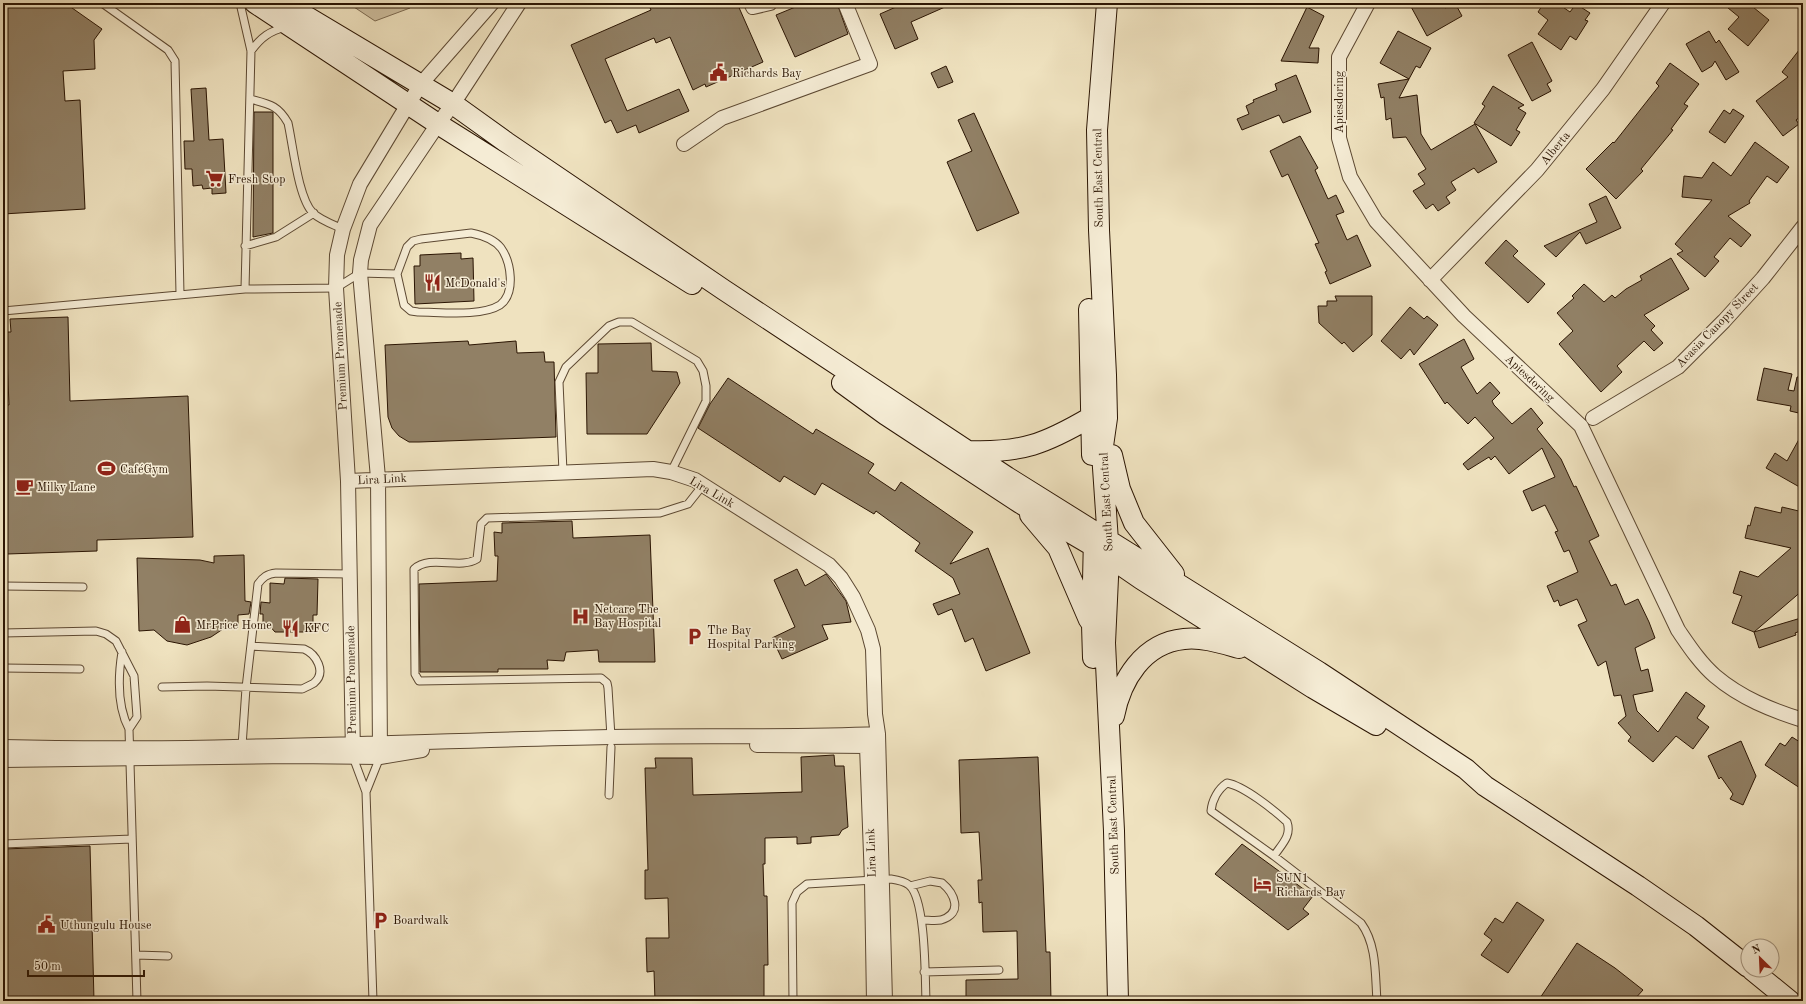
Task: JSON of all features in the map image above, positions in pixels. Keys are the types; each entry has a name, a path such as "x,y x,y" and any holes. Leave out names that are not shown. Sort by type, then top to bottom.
{"street":[{"path":"255,3 438,124 647,255 1020,503 1183,586 1466,769 1485,786 1658,899 1696,926 1740,961"},
{"path":"284,3 453,104 724,290 968,451 1101,543 1141,579 1258,653 1461,776 1485,786"},
{"name":"Premium Promenade","path":"352,750 348,481 336,288 337,256 343,229 360,184 408,104 421,84 492,3"},
{"path":"380,757 378,478 360,273 361,260 370,225 453,104 519,3"},
{"path":"751,3 753,7 770,3"},
{"path":"684,144 722,118 870,64 845,3"},
{"name":"South East Central","path":"1095,3 1090,41 1087,130 1099,417 1102,453 1101,543 1110,744 1118,1001"},
{"name":"South East Central","path":"1099,417 1099,230 1097,130 1107,3"},
{"name":"Apiesdoring","path":"1368,3 1339,57 1339,138 1350,177 1376,221 1464,316 1581,426 1678,630 1699,659 1715,675 1741,694 1772,710 1803,720"},
{"name":"Alberta","path":"1430,280 1537,170 1603,89 1663,3"},
{"name":"Acasia Canopy Street","path":"1594,418 1678,367 1744,300 1803,227"},
{"path":"968,451 1003,451 1034,446 1099,417 1109,441 1118,483 1134,523 1183,586"},
{"name":"Lira Link","path":"348,481 378,478 653,469 670,472 695,480 829,565 841,578 862,616 873,649 875,714 873,740 877,881 885,1001"},
{"path":"1020,503 1058,548 1092,625"},
{"name":"South East Central","path":"1101,543 1092,625 1101,796 1108,1001"},
{"path":"1110,744 1116,706 1123,685 1134,667 1152,652 1182,639 1193,639 1209,640 1258,653"},
{"path":"3,747 86,749 130,753 352,750 380,743 873,740"},
{"path":"3,760 242,746 352,750 380,757 416,750 611,742 828,745 873,740"},
{"name":"Lira Link","path":"874,1001 877,881"},
{"path":"1762,978 1790,1001"}],"lane":[{"path":"102,3 168,50 175,61 180,294"},
{"path":"240,3 251,51 245,289"},
{"path":"251,51 259,40 269,33 290,26"},
{"path":"250,99 270,104 282,113 288,123 303,195 314,214 343,229"},
{"path":"245,246 276,237 314,214"},
{"path":"471,233 482,235 500,247 508,262 510,289 505,300 499,305 483,312 418,312 411,311 404,305 397,274 407,247 413,242 421,239 471,233"},
{"path":"3,311 245,289 336,288 360,273 397,274"},
{"path":"563,472 559,382 566,367 609,326 619,322 632,322 697,361 703,371 706,386 706,401 670,472"},
{"path":"609,795 611,742 607,683 601,678 420,681 415,674 414,568 422,563 467,563 476,559 482,520 487,518 660,513 688,504 703,485"},
{"path":"242,746 246,688 258,584 265,576 276,573 350,574"},
{"path":"3,586 83,587"},
{"path":"3,633 96,631 106,634 116,641 134,676 137,717 129,729"},
{"path":"162,688 207,686 302,689 314,682 319,674 319,665 310,651 304,649 251,646"},
{"path":"122,652 118,677 123,717 129,729 137,1001"},
{"path":"3,668 80,669"},
{"path":"352,750 366,792 372,1001"},
{"path":"366,792 380,757"},
{"path":"1274,856 1287,838 1289,829 1287,822 1244,790 1233,784 1227,783 1216,795 1211,811 1274,856 1361,922 1368,933 1374,952 1377,1001"},
{"path":"3,844 132,839"},
{"path":"793,1001 792,903 797,892 807,884 877,881"},
{"name":"Lira Link","path":"877,881 901,881 910,886 930,881 942,883 954,897 955,905 951,913 942,920 922,920"},
{"path":"910,886 922,920 926,1001"},
{"path":"136,955 168,956"},
{"path":"924,972 999,970"}],"shaded area":[{"path":"348,3 415,3 410,8 375,21"}],"building":[{"path":"3,3 65,3 102,29 94,40 95,69 63,71 65,101 80,100 85,209 3,214"},
{"name":"Richards Bay","path":"648,3 676,3 678,7 688,3 737,3 763,62 706,87 705,84 693,90 670,37 656,43 654,38 605,59 627,111 679,89 689,111 639,133 636,125 617,133 611,120 605,123 571,45 651,10"},
{"path":"805,3 837,3 848,34 795,57 776,15"},
{"path":"905,3 954,3 911,22 918,39 895,49 880,14"},
{"path":"1409,3 1442,3 1445,8 1455,3 1462,16 1427,36"},
{"path":"1544,3 1557,3 1570,12 1576,4 1590,13 1585,20 1588,21 1576,40 1570,36 1561,50 1538,34 1548,20 1538,12"},
{"path":"1722,3 1748,3 1769,20 1748,46 1728,29 1739,17"},
{"path":"1307,7 1324,16 1309,48 1319,48 1318,63 1281,61"},
{"path":"1398,31 1431,48 1420,68 1416,66 1409,79 1380,63"},
{"path":"1709,31 1716,43 1719,40 1739,72 1726,80 1715,61 1712,66 1702,72 1686,44"},
{"path":"1532,42 1552,81 1547,84 1551,91 1532,101 1508,55"},
{"path":"1803,45 1803,115 1796,120 1799,124 1783,136 1756,101 1788,77 1782,72"},
{"path":"1670,63 1699,84 1684,104 1688,106 1671,129 1673,130 1641,169 1643,171 1616,199 1586,169 1613,142 1614,143 1659,86 1656,83"},
{"path":"946,66 953,82 938,88 931,73"},
{"path":"1296,75 1311,112 1283,123 1279,115 1242,130 1237,119 1249,114 1246,106 1254,102 1253,100 1277,90 1275,84"},
{"path":"1409,79 1399,98 1417,95 1421,134 1431,150 1475,124 1497,162 1478,173 1474,168 1451,182 1456,190 1446,197 1450,203 1438,211 1433,204 1426,209 1413,191 1425,184 1418,174 1426,169 1406,137 1393,138 1391,118 1386,120 1384,97 1381,98 1378,84"},
{"path":"1493,86 1524,105 1518,108 1526,113 1516,130 1520,132 1511,146 1474,123 1485,106 1482,104"},
{"path":"206,88 209,140 223,139 226,193 212,194 212,188 203,189 202,185 193,186 192,169 185,169 184,141 194,141 191,89"},
{"path":"1733,109 1744,116 1725,143 1709,132 1724,110 1730,114"},
{"path":"254,112 273,112 273,233 253,237"},
{"path":"974,113 1019,213 977,231 947,162 972,151 958,120"},
{"path":"1300,136 1318,168 1315,170 1328,199 1336,195 1344,212 1336,215 1347,240 1357,235 1371,266 1330,284 1325,272 1327,271 1315,244 1319,243 1288,174 1282,177 1270,151"},
{"path":"1755,142 1789,167 1777,183 1767,176 1749,201 1750,203 1728,216 1751,235 1741,247 1730,238 1714,257 1719,261 1705,277 1677,254 1683,251 1675,244 1712,200 1682,197 1684,176 1702,178 1713,162 1731,176"},
{"path":"1606,196 1621,228 1586,244 1580,232 1556,257 1544,246 1597,222 1589,204"},
{"path":"1506,240 1518,251 1513,256 1545,284 1528,303 1485,263"},
{"path":"461,253 461,259 473,258 474,301 415,304 414,266 420,266 420,255"},
{"path":"1671,258 1689,289 1644,315 1655,326 1651,330 1663,343 1654,351 1644,341 1617,366 1622,372 1601,392 1559,344 1573,331 1557,313 1574,298 1572,296 1584,284 1604,302 1612,295 1615,298 1626,289 1642,280 1640,276"},
{"path":"1335,296 1372,296 1372,335 1353,352 1344,342 1342,344 1319,323 1318,306 1327,306 1327,301 1337,301"},
{"path":"1410,307 1424,319 1427,316 1438,325 1414,355 1410,349 1401,359 1381,341"},
{"path":"68,317 70,401 188,396 193,537 97,540 97,551 7,554 5,480 3,480 3,405 9,405 6,332 11,332 10,319"},
{"path":"1464,339 1474,359 1461,367 1477,394 1490,382 1500,393 1492,401 1494,405 1512,424 1531,408 1543,423 1537,429 1561,459 1574,487 1576,486 1599,536 1589,541 1611,586 1616,584 1625,605 1638,599 1649,622 1655,638 1635,648 1641,671 1648,669 1653,691 1633,695 1637,711 1658,732 1686,692 1705,706 1697,718 1709,727 1693,749 1676,736 1653,762 1628,741 1631,737 1618,723 1626,716 1621,695 1614,696 1606,661 1598,666 1578,625 1587,621 1577,599 1560,606 1558,600 1554,602 1547,586 1578,572 1569,550 1564,552 1555,532 1558,531 1545,505 1532,511 1523,491 1555,477 1542,448 1509,474 1495,456 1491,460 1489,457 1468,470 1463,464 1494,438 1475,417 1468,424 1447,402 1445,404 1419,364"},
{"path":"468,341 469,345 516,341 517,353 544,352 545,362 554,362 556,437 409,442 399,436 392,428 388,417 385,345"},
{"path":"651,343 652,371 677,372 680,383 647,434 587,434 586,373 598,373 598,344"},
{"path":"1764,368 1792,374 1788,390 1794,391 1797,377 1803,377 1803,414 1790,411 1791,406 1757,400"},
{"path":"728,378 813,434 816,429 874,464 868,473 895,491 901,482 973,532 950,564 988,548 1030,653 986,671 973,638 965,642 952,609 938,615 933,604 960,594 953,578 915,551 920,543 876,511 874,514 822,483 815,495 784,476 780,482 698,428 710,404"},
{"path":"1803,432 1803,489 1766,468 1775,453 1787,461"},
{"path":"1755,507 1781,513 1782,507 1803,512 1803,590 1754,632 1732,623 1742,596 1733,593 1740,571 1758,577 1791,548 1745,538"},
{"path":"572,521 573,538 650,535 655,662 599,662 598,650 566,652 564,661 547,660 548,669 498,669 498,672 420,672 419,584 497,581 498,556 495,556 494,532 502,533 502,523"},
{"path":"244,555 245,601 251,602 249,614 238,615 238,628 223,629 211,637 187,645 167,641 154,630 139,631 137,558 200,560 214,563 214,556"},
{"path":"797,569 805,586 826,574 846,601 851,622 822,625 828,639 782,659 772,638 795,627 774,580"},
{"path":"285,578 318,579 317,615 313,615 313,632 275,632 267,623 263,623 263,614 260,614 261,602 270,603 270,583 284,584"},
{"path":"1801,618 1803,630 1795,633 1796,635 1759,648 1754,632"},
{"path":"1792,737 1803,744 1803,790 1765,765 1780,743 1785,746"},
{"path":"1741,741 1756,776 1743,805 1730,799 1733,794 1721,777 1719,779 1708,756"},
{"path":"834,755 835,766 844,766 848,827 842,830 839,835 811,837 811,843 797,844 797,837 765,838 765,864 763,864 764,896 767,896 768,965 764,965 764,1001 655,1001 654,971 647,972 646,938 669,938 668,898 645,899 645,870 648,870 645,768 656,768 655,758 692,758 693,795 802,792 801,757"},
{"path":"1038,757 1046,952 1050,952 1051,1001 966,1001 966,980 1018,979 1017,931 983,932 982,902 979,903 978,880 982,880 979,832 961,833 959,760"},
{"name":"SUN1 Richards Bay","path":"1242,844 1313,896 1303,909 1309,914 1288,930 1215,874"},
{"name":"Uthungulu House","path":"90,846 94,1001 3,1001 3,849"},
{"path":"1517,902 1544,920 1508,973 1481,955 1492,940 1484,934 1495,918 1503,923"},
{"path":"1577,943 1615,968 1643,990 1633,1001 1538,1001"}],"place":[{"name":"Richards Bay","path":"719,73"},
{"name":"Fresh Stop","path":"215,179"},
{"name":"McDonald's","path":"432,283"},
{"name":"CaféGym","path":"107,469"},
{"name":"Milky Lane","path":"24,487"},
{"name":"Netcare The Bay Hospital","path":"581,616"},
{"name":"MrPrice Home","path":"183,625"},
{"name":"KFC","path":"291,628"},
{"name":"The Bay Hospital Parking","path":"694,637"},
{"name":"SUN1 Richards Bay","path":"1263,885"},
{"name":"Boardwalk","path":"380,920"},
{"name":"Uthungulu House","path":"47,925"}]}
